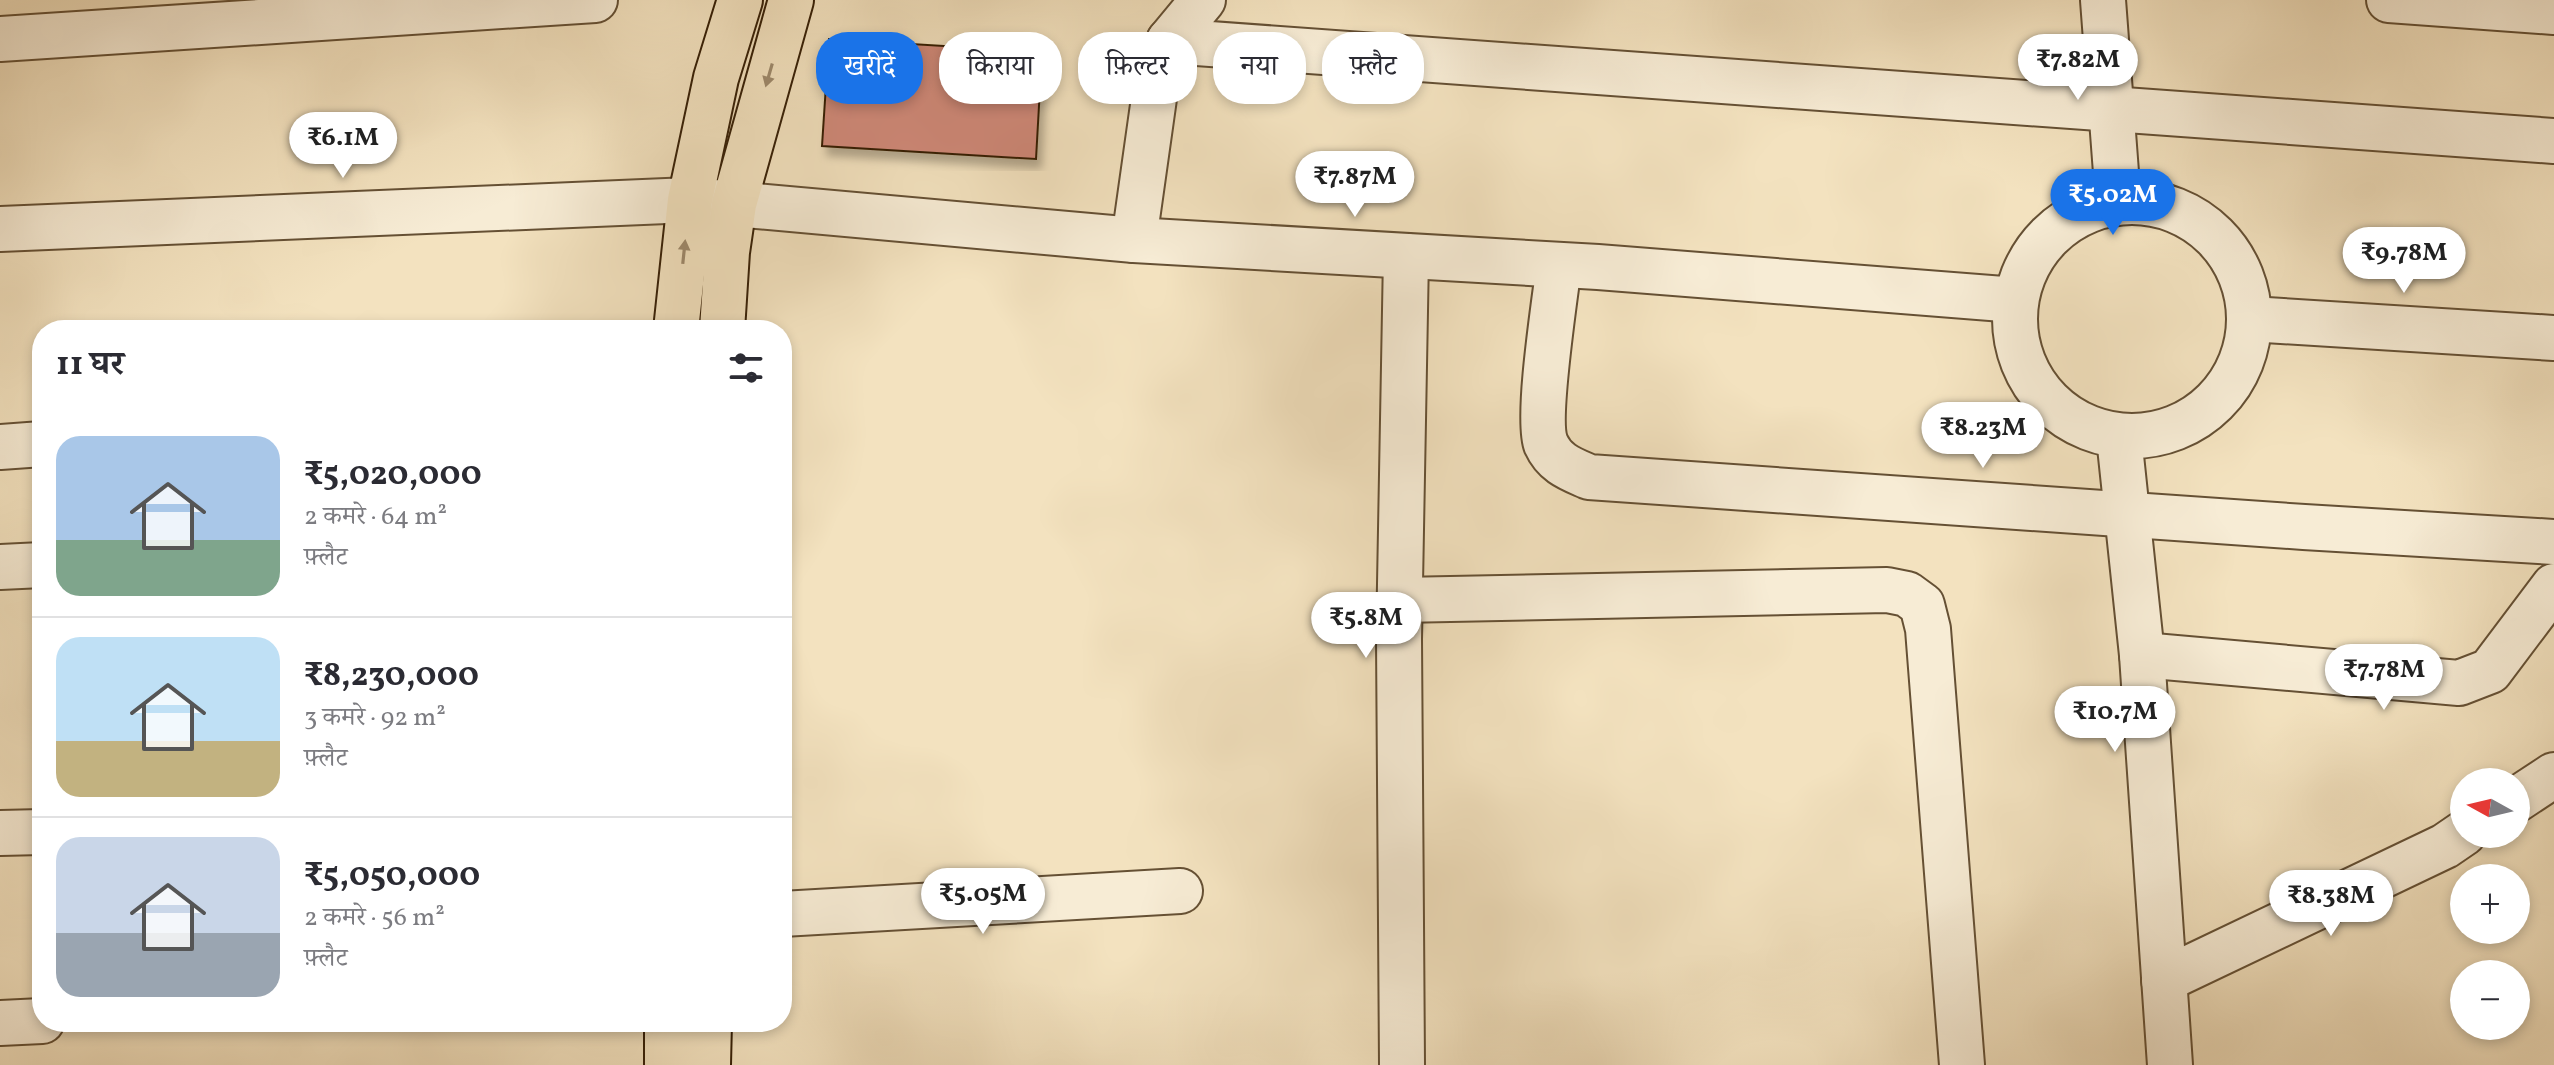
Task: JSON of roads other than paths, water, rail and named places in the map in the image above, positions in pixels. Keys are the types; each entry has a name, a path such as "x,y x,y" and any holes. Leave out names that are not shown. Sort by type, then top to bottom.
{"main road":[{"path":"677,320 690,200 716,78 740,0"},
{"path":"723,320 734,204 791,0"},
{"path":"683,1056 701,1032"}],"street":[{"path":"0,39 595,0"},
{"path":"1176,32 1203,0"},
{"path":"2103,0 2118,199"},
{"path":"2389,0 2554,12"},
{"path":"1197,43 2554,141"},
{"path":"1134,240 1153,104"},
{"path":"2118,199 2158,204 2194,219 2224,245 2243,280 2250,319 2243,358 2224,393 2195,420 2158,435 2119,437 2082,427 2051,405 2027,374 2016,338 2016,300 2028,263 2051,233 2083,211 2118,199"},
{"path":"0,229 690,200 1134,240 1559,265 2016,300"},
{"path":"1402,1065 1400,600 1406,256"},
{"path":"1559,265 1544,405 1545,443 1560,464 1589,477 2554,542"},
{"path":"2250,319 2554,338"},
{"path":"2119,437 2142,655 2170,1065"},
{"path":"0,447 32,445"},
{"path":"0,567 32,565"},
{"path":"2142,655 2459,683 2490,671 2554,586"},
{"path":"1400,600 1887,590 1907,594 1922,605 1929,645 1962,1065"},
{"path":"2530,791 2554,775"},
{"path":"0,833 32,832"},
{"path":"2164,980 2450,843"},
{"path":"792,913 1180,891"},
{"path":"0,1023 32,1021"}]}
